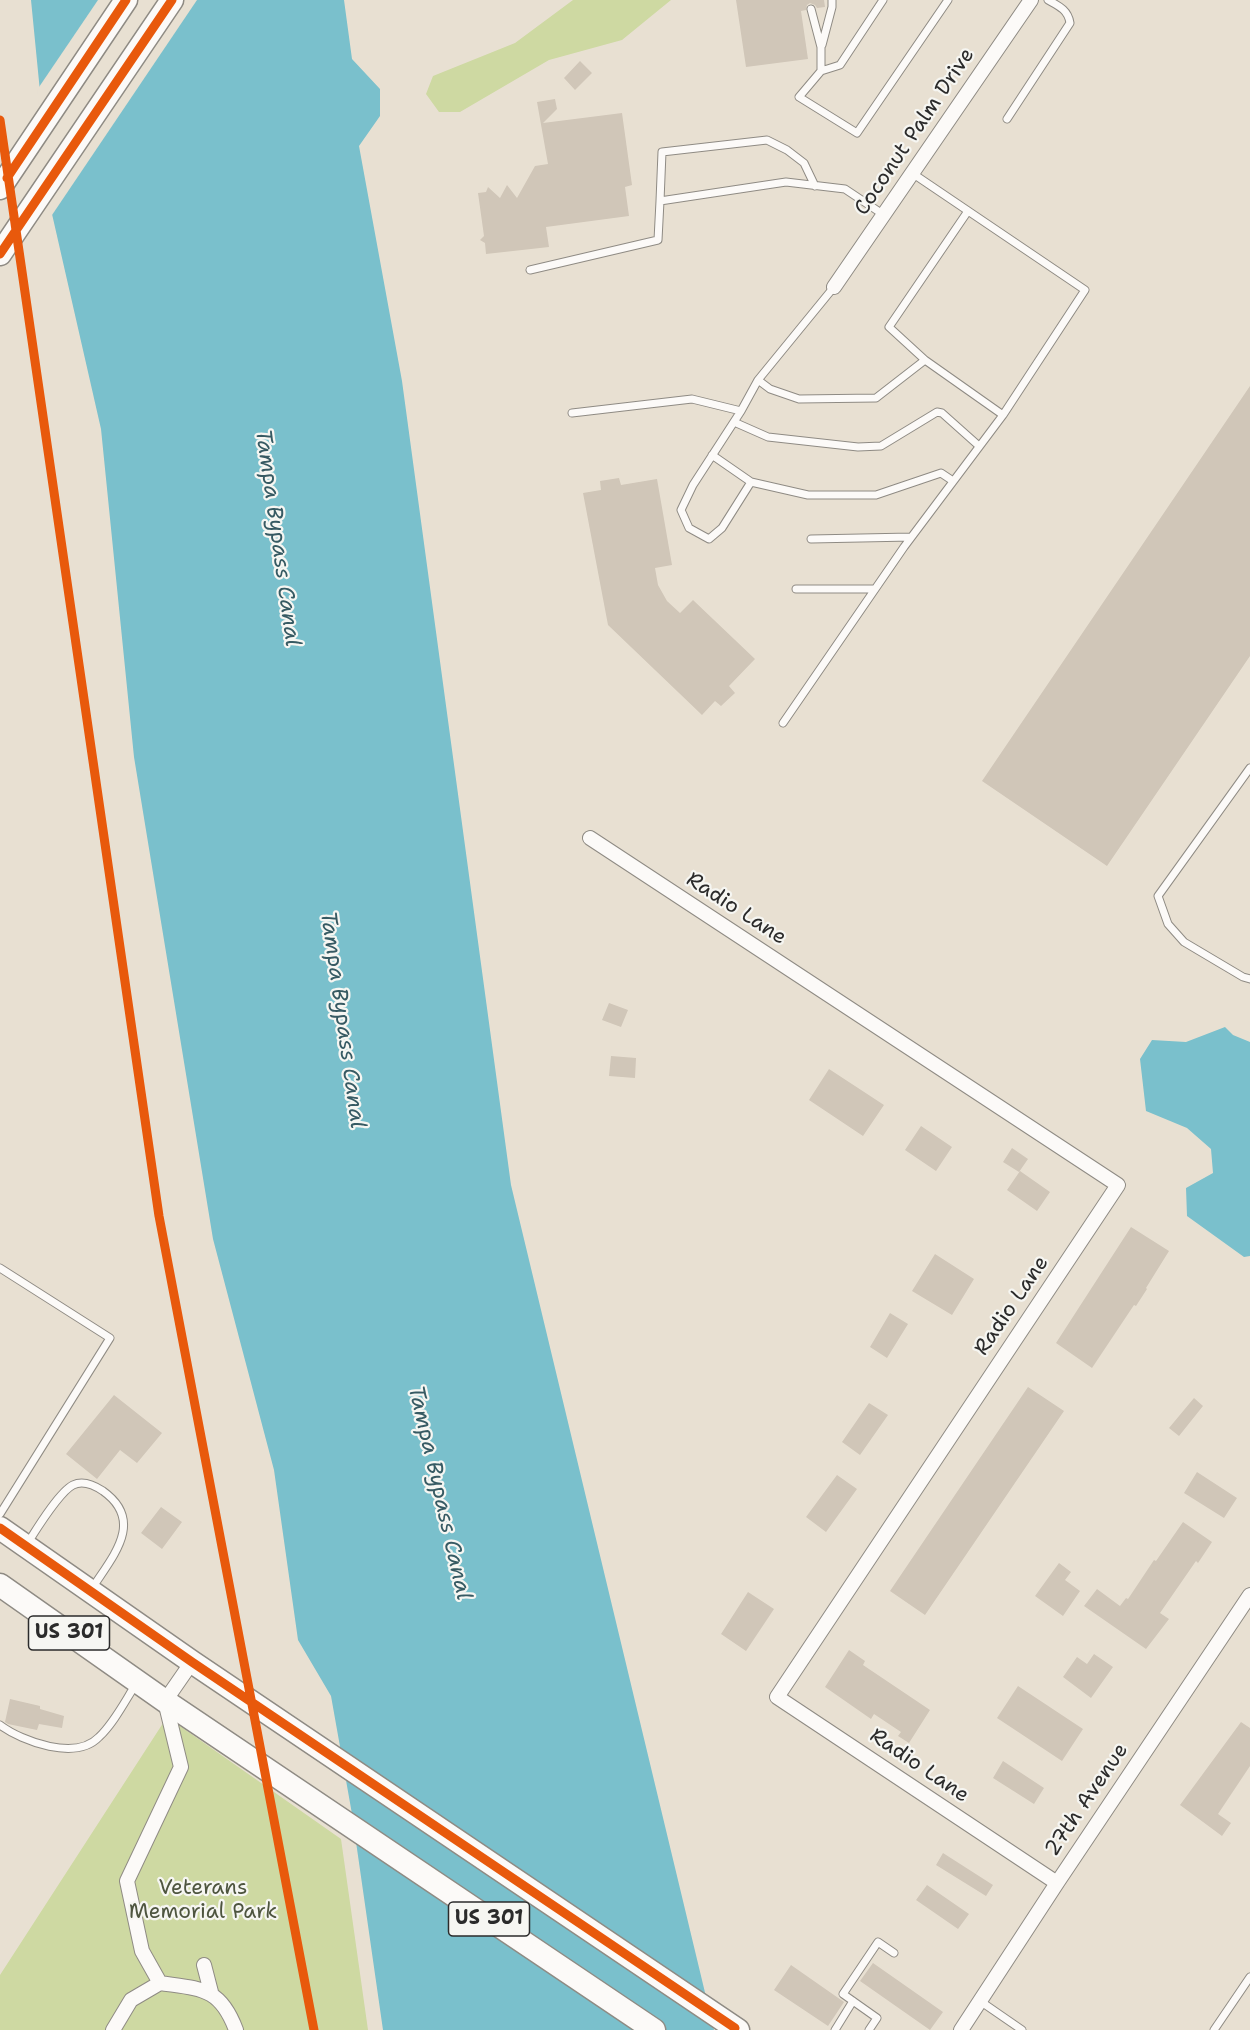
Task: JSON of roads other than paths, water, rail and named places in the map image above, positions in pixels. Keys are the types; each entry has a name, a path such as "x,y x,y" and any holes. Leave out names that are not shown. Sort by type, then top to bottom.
{"main road":[{"path":"0,188 126,0"},
{"path":"0,254 172,0"},
{"name":"US 301","path":"0,1528 192,1662 736,2029"},
{"name":"US 301","path":"0,1585 137,1682 654,2030"}],"street":[{"name":"Coconut Palm Drive","path":"834,287 1031,0"},
{"name":"Radio Lane","path":"590,838 1118,1185 777,1697 1057,1883"},
{"name":"27th Avenue","path":"961,2030 1250,1595"},
{"path":"160,1983 142,1951 127,1881 181,1767 165,1701 192,1662"},
{"path":"204,1965 211,1992 230,2015 236,2030"},
{"path":"113,2030 131,2000 160,1983 211,1992"}],"lane":[{"path":"821,47 832,0"},
{"path":"884,0 840,65 821,71 799,97 857,133 948,0"},
{"path":"1007,119 1070,23 1069,15 1064,9 1048,0"},
{"path":"811,9 821,47 821,71"},
{"path":"530,270 658,240 662,152 767,140 788,150 804,163 814,186"},
{"path":"783,723 911,537 1003,415 1085,290 912,173"},
{"path":"660,201 786,182 845,189 884,215"},
{"path":"968,211 889,327 925,360 1003,415"},
{"path":"751,482 722,528 709,539 689,528 681,510 693,485 741,411 758,380 834,287"},
{"path":"758,380 770,389 799,399 876,398 925,360"},
{"path":"572,413 692,399 741,411"},
{"path":"734,422 768,437 858,447 881,446 937,412 942,413 979,446"},
{"path":"712,455 751,482 808,495 876,495 941,473 953,481"},
{"path":"811,539 911,537"},
{"path":"796,589 875,589"},
{"path":"1250,768 1158,896 1168,924 1184,942 1250,979"},
{"path":"0,1268 110,1338 0,1514"},
{"path":"26,1546 60,1496 72,1485 86,1482 102,1490 117,1504 124,1528 118,1552 90,1592"},
{"path":"0,1725 29,1740 55,1748 78,1748 98,1739 137,1682"},
{"path":"869,2030 877,2018 843,1994 878,1942 894,1953"},
{"path":"1214,2030 1250,1977"},
{"path":"835,2030 853,2001"},
{"path":"980,2001 1019,2029"}],"water":[{"name":"Tampa Bypass Canal","path":"31,0 344,0 352,59 380,89 380,116 359,146 402,381 511,1185 714,2030 383,2030 352,1814 331,1696 298,1640 274,1470 213,1239 134,757 101,429 52,214"},
{"path":"1225,1027 1233,1035 1250,1042 1250,1256 1244,1257 1187,1216 1186,1188 1213,1173 1211,1149 1187,1128 1146,1111 1140,1059 1152,1040 1186,1042"}],"park label":[{"name":"Veterans Memorial Park","path":"203,1901"}]}
